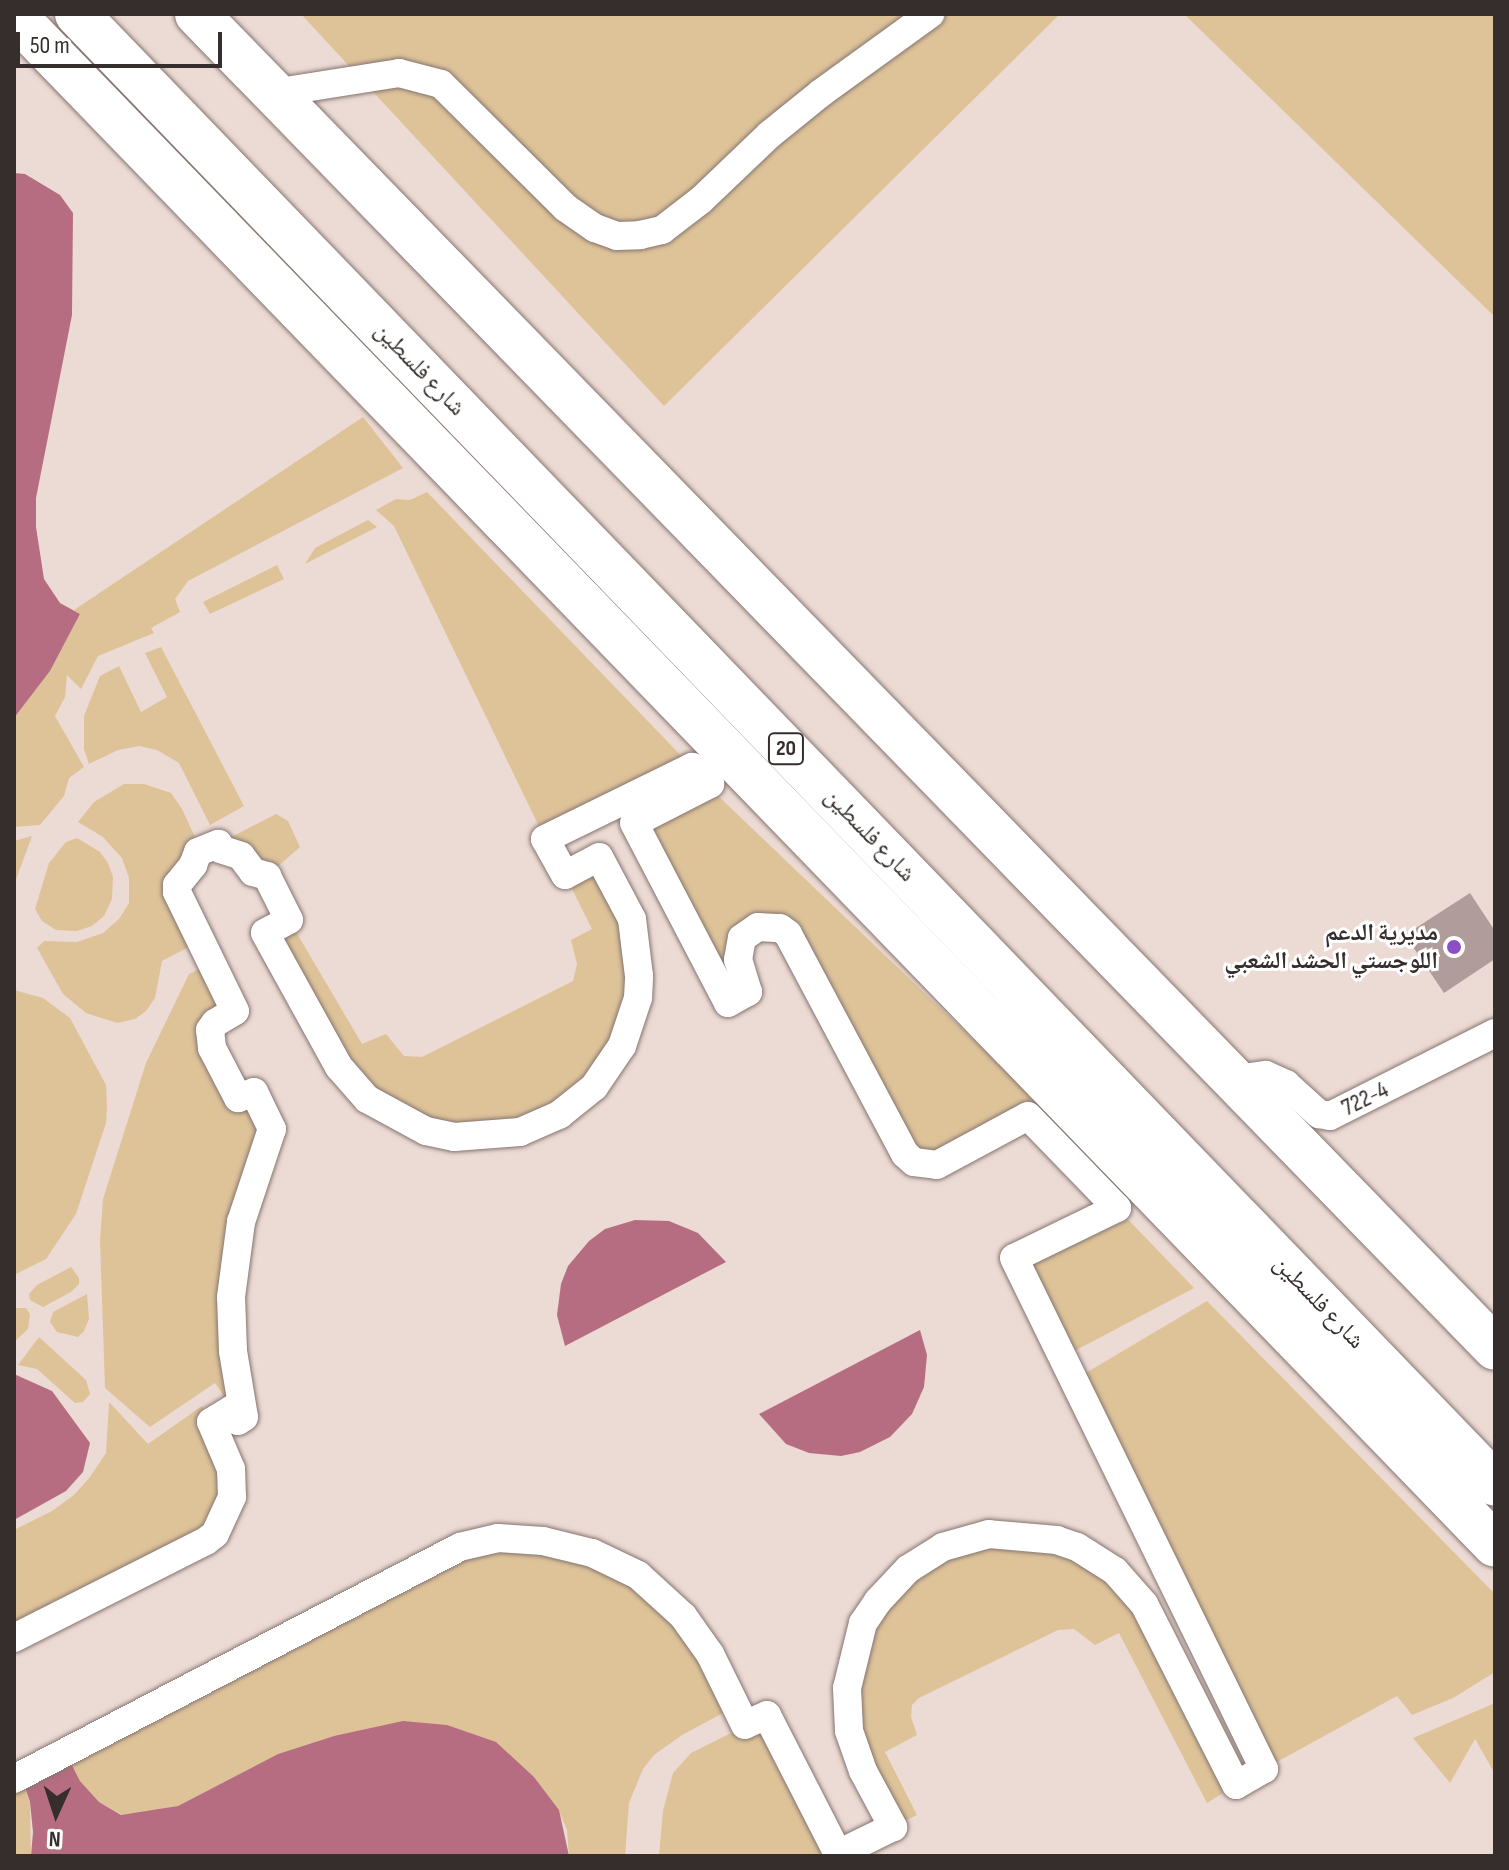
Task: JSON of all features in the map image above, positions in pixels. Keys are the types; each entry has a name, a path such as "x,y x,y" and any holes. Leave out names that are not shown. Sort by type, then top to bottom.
{"main road":[{"name":"شارع فلسطين","path":"77,14 1495,1484"},
{"path":"197,14 1495,1348"},
{"path":"14,15 1495,1545"},
{"path":"1064,1036 1068,1079 1081,1118"},
{"path":"1129,1167 1213,1191"}],"street":[{"path":"273,93 399,73 441,84 566,208 595,228 617,236 640,235 662,230 701,200 810,101 930,14"},
{"path":"14,1638 206,1541 215,1534 232,1497 231,1469 211,1422 233,1409 238,1421 244,1417 233,1351 231,1297 241,1222 272,1129 254,1092 238,1098 212,1048 210,1030 235,1011 177,892 177,885 198,852 218,844 220,849 241,856 253,872 267,876 289,920 265,933 339,1067 367,1099 426,1131 477,1137 520,1132 559,1115 594,1087 622,1046 638,998 639,976 632,919 599,857 565,875 545,839 692,767 710,784 634,823 728,1003 748,992 738,960 742,938 758,927 780,928 788,934 905,1154 914,1162 937,1165 1028,1116 1117,1208 1014,1258 1264,1769 1236,1785 1144,1604 1115,1571 1077,1547 1013,1534 967,1538 943,1547 893,1583 863,1623 847,1688 849,1731 863,1771 893,1827 838,1854 767,1715 745,1725 710,1654 683,1616 638,1575 592,1553 543,1541 498,1538 460,1547 14,1779"},
{"name":"722-4","path":"1236,1079 1266,1075 1286,1084 1319,1114 1330,1116 1495,1033"}],"shaded area":[{"path":"301,14 1060,14 664,406"},
{"path":"1184,14 1495,14 1495,317"},
{"path":"14,173 25,174 60,195 73,213 72,315 36,498 36,527 44,579 60,603 80,614 50,671 14,718"},
{"path":"363,417 403,468 188,581 175,599 180,612 151,628 154,633 98,656 81,689 67,675 65,697 55,716 84,767 69,778 64,796 40,825 14,827 14,718 50,671 80,614 74,610"},
{"path":"427,492 692,767 545,839 394,526 376,510 396,499 410,500"},
{"path":"368,520 377,527 305,564 315,548"},
{"path":"277,565 284,579 210,614 203,602"},
{"path":"161,647 244,806 210,825 179,763 157,750 139,746 118,750 89,764 84,749 84,716 100,676 119,666 141,712 167,697 145,653"},
{"path":"124,784 144,784 171,793 182,809 198,852 182,877 200,941 162,961 155,998 146,1011 135,1019 117,1023 86,1013 63,994 37,948 44,941 77,942 103,933 119,919 129,903 129,878 122,858 103,837 78,822 94,802"},
{"path":"714,792 1027,1091 1034,1108 925,1165 788,934 758,927 728,1003 634,823"},
{"path":"276,814 288,821 300,847 267,876 218,844"},
{"path":"32,836 14,885 14,841"},
{"path":"77,838 100,852 108,863 113,877 112,899 104,916 92,926 77,931 56,930 42,921 35,909 49,863 66,842"},
{"path":"599,857 639,976 611,1067 498,1136 386,1111 265,933 289,920 362,1044 386,1034 404,1056 422,1057 573,981 577,964 571,940 592,929 565,875"},
{"path":"211,963 235,1011 210,1030 272,1129 250,1188 233,1409 215,1383 150,1427 105,1388 100,1240 103,1199 146,1063 189,974"},
{"path":"14,990 43,998 70,1018 106,1085 107,1106 106,1123 76,1214 46,1259 14,1275"},
{"path":"1117,1208 1194,1288 1063,1357 1014,1258"},
{"path":"635,1220 669,1221 698,1233 726,1262 565,1346 557,1315 561,1284 568,1266 589,1241 605,1229"},
{"path":"71,1267 79,1278 79,1284 71,1292 43,1307 30,1300 29,1294 37,1285"},
{"path":"87,1294 89,1319 84,1331 78,1337 57,1332 50,1322 53,1312"},
{"path":"1207,1301 1495,1594 1495,1672 1453,1698 1412,1715 1397,1696 1264,1769 1074,1380"},
{"path":"14,1308 26,1308 30,1314 28,1329 14,1342"},
{"path":"920,1330 927,1355 924,1387 912,1414 890,1437 860,1452 841,1456 809,1453 786,1444 759,1414"},
{"path":"39,1337 86,1380 90,1394 83,1402 75,1403 37,1369 18,1365"},
{"path":"14,1374 52,1391 90,1443 83,1472 66,1491 14,1520"},
{"path":"109,1402 148,1444 202,1406 211,1422 227,1512 14,1638 14,1530 52,1511 74,1495 90,1477 106,1453"},
{"path":"989,1534 1115,1571 1236,1785 1207,1803 1119,1633 1095,1645 1074,1629 1058,1630 919,1698 912,1705 911,1717 917,1735 885,1752 917,1815 893,1827 849,1731 878,1601"},
{"path":"498,1538 638,1575 736,1706 682,1735 654,1755 643,1769 629,1803 625,1856 569,1856 567,1830 559,1811 534,1777 334,1736 278,1754 178,1806 144,1813 122,1815 99,1802 80,1781 65,1753"},
{"path":"14,1652 80,1781 99,1802 121,1815 178,1806 278,1754 334,1736 403,1721 447,1725 496,1742 534,1777 559,1810 569,1856 31,1856 33,1832 30,1802 22,1778"},
{"path":"1495,1703 1495,1774 1475,1739 1450,1783 1413,1738"},
{"path":"767,1715 835,1856 659,1856 663,1811 673,1773 691,1753"},
{"path":"22,1778 30,1803 31,1856 14,1856 14,1782"}],"pier":[{"path":"14,1648 69,1750 14,1771"}],"building":[{"name":"مديرية الدعم اللوجستي الحشد الشعبي","path":"1470,893 1495,931 1495,959 1444,993 1405,935"}],"place":[{"name":"مديرية الدعم اللوجستي الحشد الشعبي","path":"1454,947"}]}
